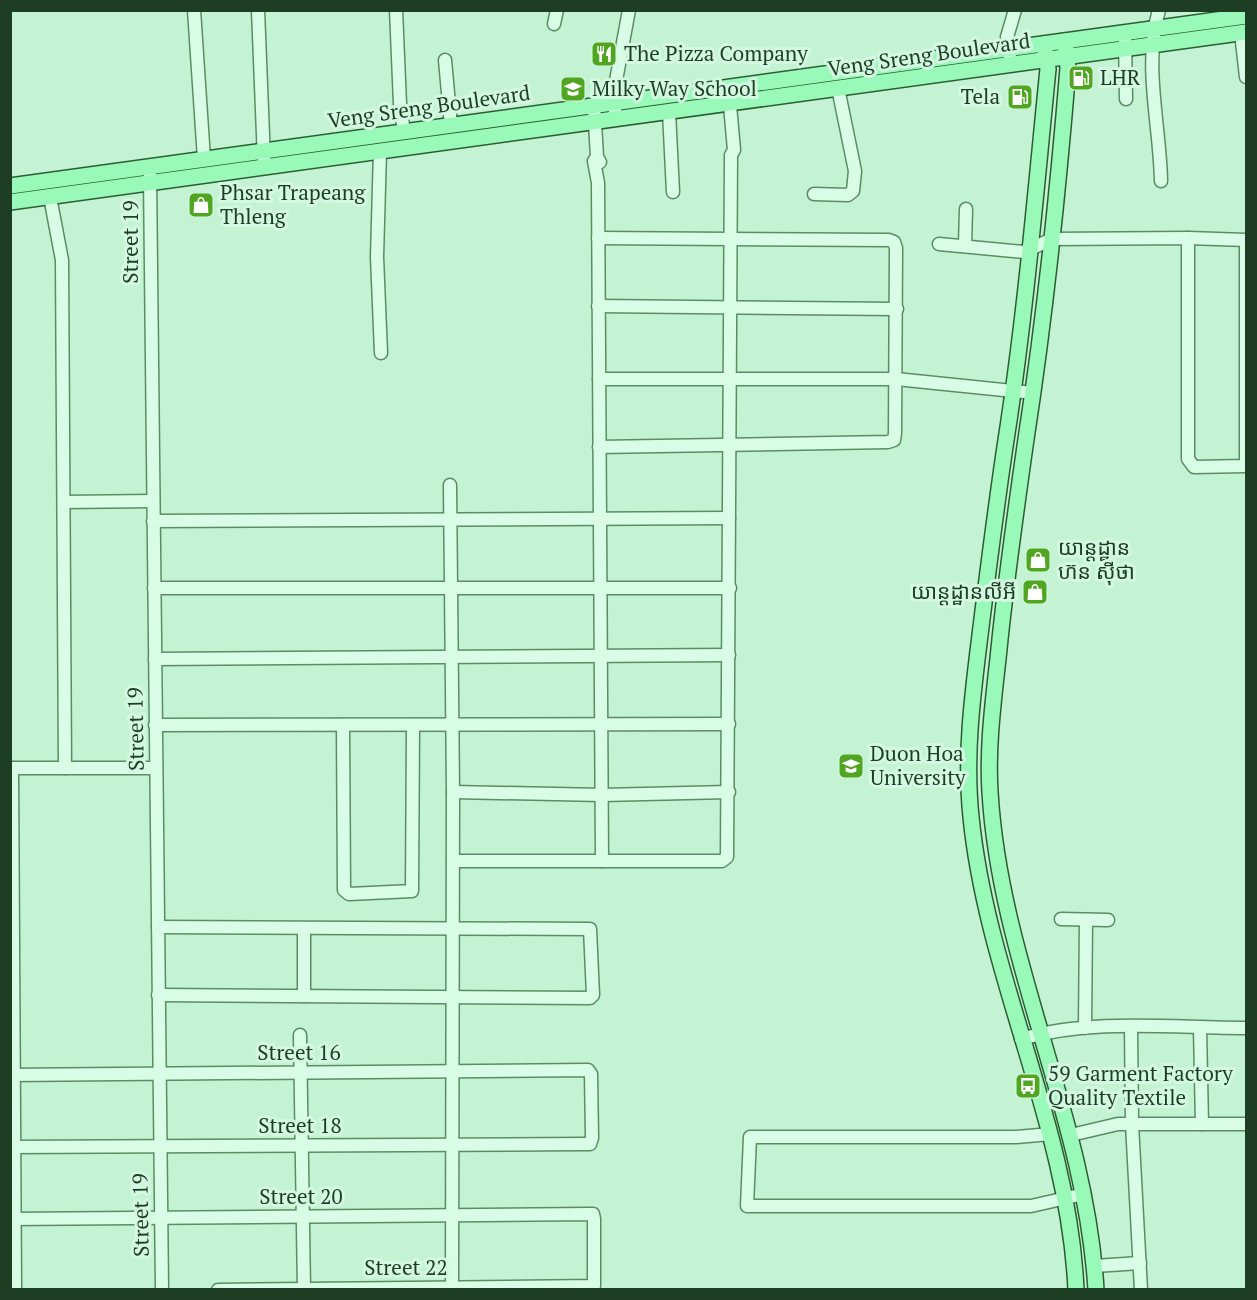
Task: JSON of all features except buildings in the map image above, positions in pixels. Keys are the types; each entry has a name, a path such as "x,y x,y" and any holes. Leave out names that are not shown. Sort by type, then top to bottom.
{"main road":[{"name":"Veng Sreng Boulevard","path":"10,202 50,197 150,175 204,159 1246,16"},
{"name":"Veng Sreng Boulevard","path":"10,186 265,167 1244,33"},
{"path":"1065,41 1066,102 1052,239 1002,617 991,722 989,770 999,867 1041,1034 1071,1135 1084,1194 1095,1266 1096,1290"},
{"path":"1044,44 1047,60 1031,250 970,720 968,770 978,870 1021,1039 1051,1134 1071,1237 1076,1290"},
{"path":"970,720 991,722"},
{"path":"971,816 992,816"}],"street":[{"path":"195,10 204,159"},
{"path":"258,10 265,167"},
{"path":"396,10 400,104 404,132"},
{"path":"554,24 557,10"},
{"path":"615,119 613,103 629,10"},
{"path":"1011,65 1007,37 1015,10"},
{"path":"1159,10 1153,29 1153,45 1161,181"},
{"path":"1124,33 1126,99"},
{"path":"1244,33 1246,77"},
{"path":"445,60 451,126"},
{"path":"453,861 726,859 729,792 731,155 728,150 728,104 725,88"},
{"path":"814,194 848,195 853,191 855,171 838,88"},
{"path":"594,106 598,238 602,861"},
{"path":"669,112 673,192"},
{"path":"380,151 377,258 381,353"},
{"name":"Street 19","path":"150,175 162,1290"},
{"path":"50,197 62,260 65,768"},
{"path":"965,245 966,208"},
{"path":"598,238 894,242 897,309 894,440 888,442 599,447"},
{"path":"939,244 1024,252 1052,239 1188,238 1246,241 1245,466 1236,468 1194,467 1188,459 1188,238"},
{"path":"598,306 897,309"},
{"path":"599,379 896,379 1033,393"},
{"path":"450,485 453,792 452,1288"},
{"path":"64,502 153,501"},
{"path":"153,521 729,518"},
{"path":"154,588 450,586 600,589 730,588"},
{"path":"154,659 729,655"},
{"path":"155,725 452,727 729,724"},
{"path":"343,725 344,890 349,894 412,891 413,726"},
{"path":"15,1290 12,1147 11,768 156,768"},
{"path":"453,792 602,795 729,792"},
{"path":"1061,919 1108,920"},
{"path":"1085,1028 1086,920"},
{"path":"158,927 592,930 593,995 590,998 158,995"},
{"path":"304,929 304,996"},
{"path":"1131,1027 1132,1124 1141,1290"},
{"path":"1021,1039 1085,1028 1246,1028"},
{"path":"1200,1028 1202,1124"},
{"path":"300,1035 304,1289"},
{"name":"Street 16","path":"12,1075 588,1070 591,1074 590,1144"},
{"path":"1071,1135 1118,1124 1246,1124"},
{"path":"1051,1134 1016,1137 750,1137 747,1206 1030,1206 1084,1194"},
{"name":"Street 18","path":"12,1147 590,1144"},
{"name":"Street 20","path":"13,1219 593,1214 594,1286"},
{"path":"1095,1266 1140,1263"},
{"name":"Street 22","path":"218,1290 594,1286"}],"place":[{"name":"The Pizza Company","path":"604,54"},
{"name":"LHR","path":"1081,78"},
{"name":"Milky Way School","path":"573,89"},
{"name":"Tela","path":"1020,97"},
{"name":"Phsar Trapeang Thleng","path":"201,205"},
{"name":"យាន្ដដ្ឋាន ហ៊ន ស៊ីថា","path":"1038,560"},
{"name":"យាន្ដដ្ឋានលីអី","path":"1035,592"},
{"name":"Duon Hoa University","path":"851,766"},
{"name":"59 Garment Factory Quality Textile","path":"1028,1086"}]}
